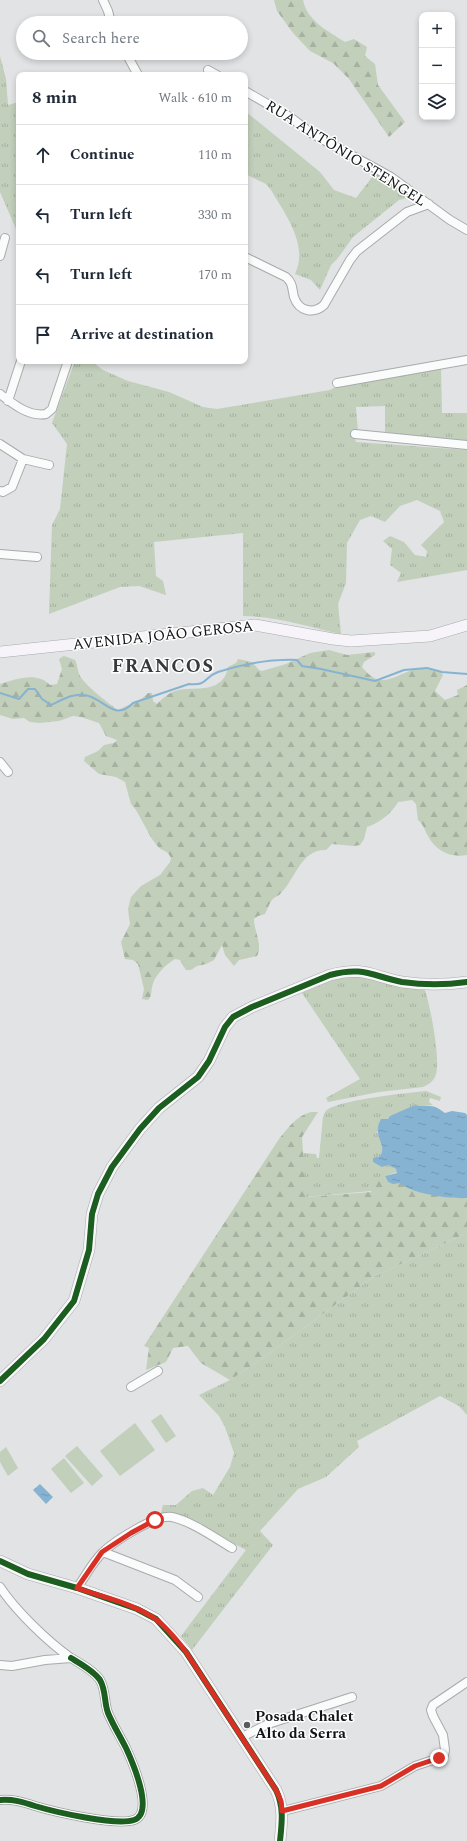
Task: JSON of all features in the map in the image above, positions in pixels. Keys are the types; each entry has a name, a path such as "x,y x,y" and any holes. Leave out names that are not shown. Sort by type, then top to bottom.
{"street":[{"path":"103,0 109,16"},
{"path":"130,60 136,72"},
{"path":"208,70 212,72"},
{"name":"RUA ANTÔNIO STENGEL","path":"248,93 290,117 311,133 390,177 450,220 467,230"},
{"path":"248,258 286,277 291,281 298,304 307,310 318,310 327,301 350,260 364,244 408,212 429,204"},
{"path":"0,256 5,238"},
{"path":"338,383 467,360"},
{"path":"8,401 20,364"},
{"path":"0,394 8,401 31,413 46,414 52,408 67,364"},
{"path":"355,434 467,445"},
{"path":"0,444 23,459 49,465"},
{"path":"0,491 3,492 12,487 23,459"},
{"path":"0,554 36,557"},
{"name":"AVENIDA JOÃO GEROSA","path":"0,652 255,625 351,641 430,636 467,625"},
{"path":"0,762 8,772"},
{"path":"0,1381 44,1339 74,1300 89,1250 92,1214 96,1200 112,1166 128,1144 159,1108 198,1077 209,1061 225,1026 233,1017 252,1007 330,975 342,972 360,971 417,983 451,984 467,982"},
{"path":"132,1387 158,1371"},
{"path":"77,1588 102,1552 131,1533 163,1517 171,1517 182,1520 232,1548"},
{"path":"102,1552 175,1580 198,1597"},
{"path":"0,1561 28,1574 77,1588 137,1609 156,1619 186,1652 276,1790 281,1801 282,1811 280,1841"},
{"path":"0,1586 5,1594 28,1620 62,1651 100,1680 108,1712 133,1762 140,1783 143,1807 140,1815 134,1820 116,1822 36,1806 14,1799 0,1800"},
{"path":"0,1665 12,1666 45,1660 71,1658"},
{"path":"282,1811 381,1786 415,1766 444,1755 445,1750 443,1735 433,1716 433,1705 467,1682"},
{"path":"242,1737 283,1719 352,1698"}],"green space":[{"path":"274,0 303,0 309,14 319,25 345,42 354,39 367,47 365,56 375,64 378,85 405,122 389,137 349,79 333,63 310,51 293,33 277,11"},
{"path":"0,56 6,79 8,105 16,103 16,229 0,192"},
{"path":"248,113 320,172 334,190 356,198 376,172 398,185 412,197 399,200 353,237 331,265 320,290 311,280 295,274 299,263 299,252 294,230 266,184 248,175"},
{"path":"74,364 95,364 103,370 128,381 169,392 203,407 217,409 330,390 339,385 441,368 442,413 467,413 467,442 385,432 385,406 356,407 358,432 353,432 356,442 467,450 467,570 397,582 401,573 390,565 392,549 383,541 390,536 404,542 415,555 426,557 427,551 421,545 444,522 440,511 417,500 400,506 385,522 371,516 360,520 347,543 346,583 338,604 341,634 292,622 255,616 243,616 243,533 154,542 156,576 163,581 166,595 139,586 120,587 49,614 52,525 60,509 67,444 52,423"},
{"path":"329,650 347,655 375,652 375,655 364,662 362,667 368,674 380,680 386,680 415,669 440,671 443,675 435,691 445,700 458,695 457,690 467,685 467,855 461,856 449,854 435,846 423,825 418,820 416,804 412,800 398,802 385,817 367,827 364,839 360,845 354,846 332,844 326,850 311,854 305,859 286,887 272,900 265,914 254,919 259,942 259,951 257,956 239,960 234,966 225,955 222,945 214,960 197,966 191,970 186,970 180,960 175,959 167,964 158,975 153,983 151,995 148,1000 142,999 144,989 138,964 133,960 125,959 121,942 130,924 128,909 131,897 141,886 160,875 170,862 171,858 168,853 159,848 152,839 136,810 131,804 125,782 116,777 99,774 84,761 85,757 98,751 104,745 114,743 117,740 106,736 99,723 81,717 73,716 59,721 39,723 30,722 24,718 13,719 0,715 0,684 19,678 33,677 39,678 50,685 57,684 62,669 59,659 64,656 75,660 79,674 87,685 118,710 138,701 148,693 152,693 153,701 157,704 163,698 175,691 207,688 213,686 223,679 226,675 228,667 236,663 238,659 252,662 259,670 262,671 286,664 310,653"},
{"path":"359,976 425,990 430,1008 437,1060 435,1077 430,1083 423,1087 379,1092 328,1102 326,1098 360,1079 302,993 338,978"},
{"path":"426,1091 441,1097 440,1101 430,1098 429,1102 433,1105 415,1105 388,1119 377,1132 382,1144 382,1150 380,1156 377,1156 388,1165 396,1169 397,1172 385,1176 371,1191 305,1197 301,1153 316,1154 317,1158 319,1158 323,1117 326,1111 332,1107 357,1100"},
{"path":"311,1112 318,1112 302,1137 306,1197 371,1192 372,1178 385,1176 388,1182 400,1183 439,1196 467,1198 467,1233 373,1277 259,1361 230,1380 201,1363 188,1346 173,1348 166,1362 146,1370 149,1348 144,1346 279,1139 297,1119"},
{"path":"467,1233 467,1415 459,1406 440,1396 357,1441 359,1447 326,1477 298,1489 260,1531 273,1545 192,1650 181,1636 246,1550 181,1515 161,1513 163,1505 176,1505 192,1491 203,1488 213,1495 230,1467 234,1453 225,1427 219,1416 199,1395 230,1380 259,1361 373,1277"},
{"path":"161,1414 176,1436 166,1443 151,1421"},
{"path":"135,1423 155,1450 120,1476 100,1451"},
{"path":"77,1446 103,1476 92,1486 65,1456"},
{"path":"6,1447 18,1468 8,1476 0,1462 0,1452"},
{"path":"64,1458 84,1483 71,1493 51,1469"}],"water":[{"path":"415,1105 433,1106 445,1113 452,1111 465,1113 467,1115 467,1198 451,1198 432,1195 413,1190 400,1183 393,1184 388,1182 385,1176 397,1173 396,1169 388,1165 382,1167 373,1162 373,1158 380,1156 382,1152 378,1135 378,1125 381,1119 388,1119 390,1116"},
{"path":"40,1484 53,1497 46,1504 33,1490"}],"waterway":[{"path":"0,693 19,699 28,689 35,689 42,699 51,705 72,696 84,695 91,697 114,710 120,710 133,703 189,684 200,684 218,672 247,664 268,661 297,660 302,666 375,681 404,670 427,668 442,672 467,674"}],"cycle path":[{"path":"0,1381 44,1339 74,1301 89,1250 92,1214 98,1194 112,1167 140,1129 159,1108 198,1077 209,1061 225,1027 233,1017 252,1007 330,975 341,972 351,971 367,973 392,980 418,984 467,982"},
{"path":"0,1561 28,1574 77,1588 137,1609 156,1619 186,1652 276,1790 279,1796 282,1821 280,1841"},
{"path":"0,1800 18,1801 56,1812 100,1820 134,1820 140,1815 142,1798 137,1775 124,1744 108,1713 102,1684 91,1671 71,1658"}],"place":[{"name":"Posada Chalet Alto da Serra","path":"247,1725"}],"district":[{"name":"FRANCOS","path":"163,665"}],"route":[{"path":"155,1520 131,1533 102,1552 77,1588 145,1613 156,1619 175,1638 186,1652 276,1790 281,1801 282,1811 381,1786 415,1766 439,1758"}]}
